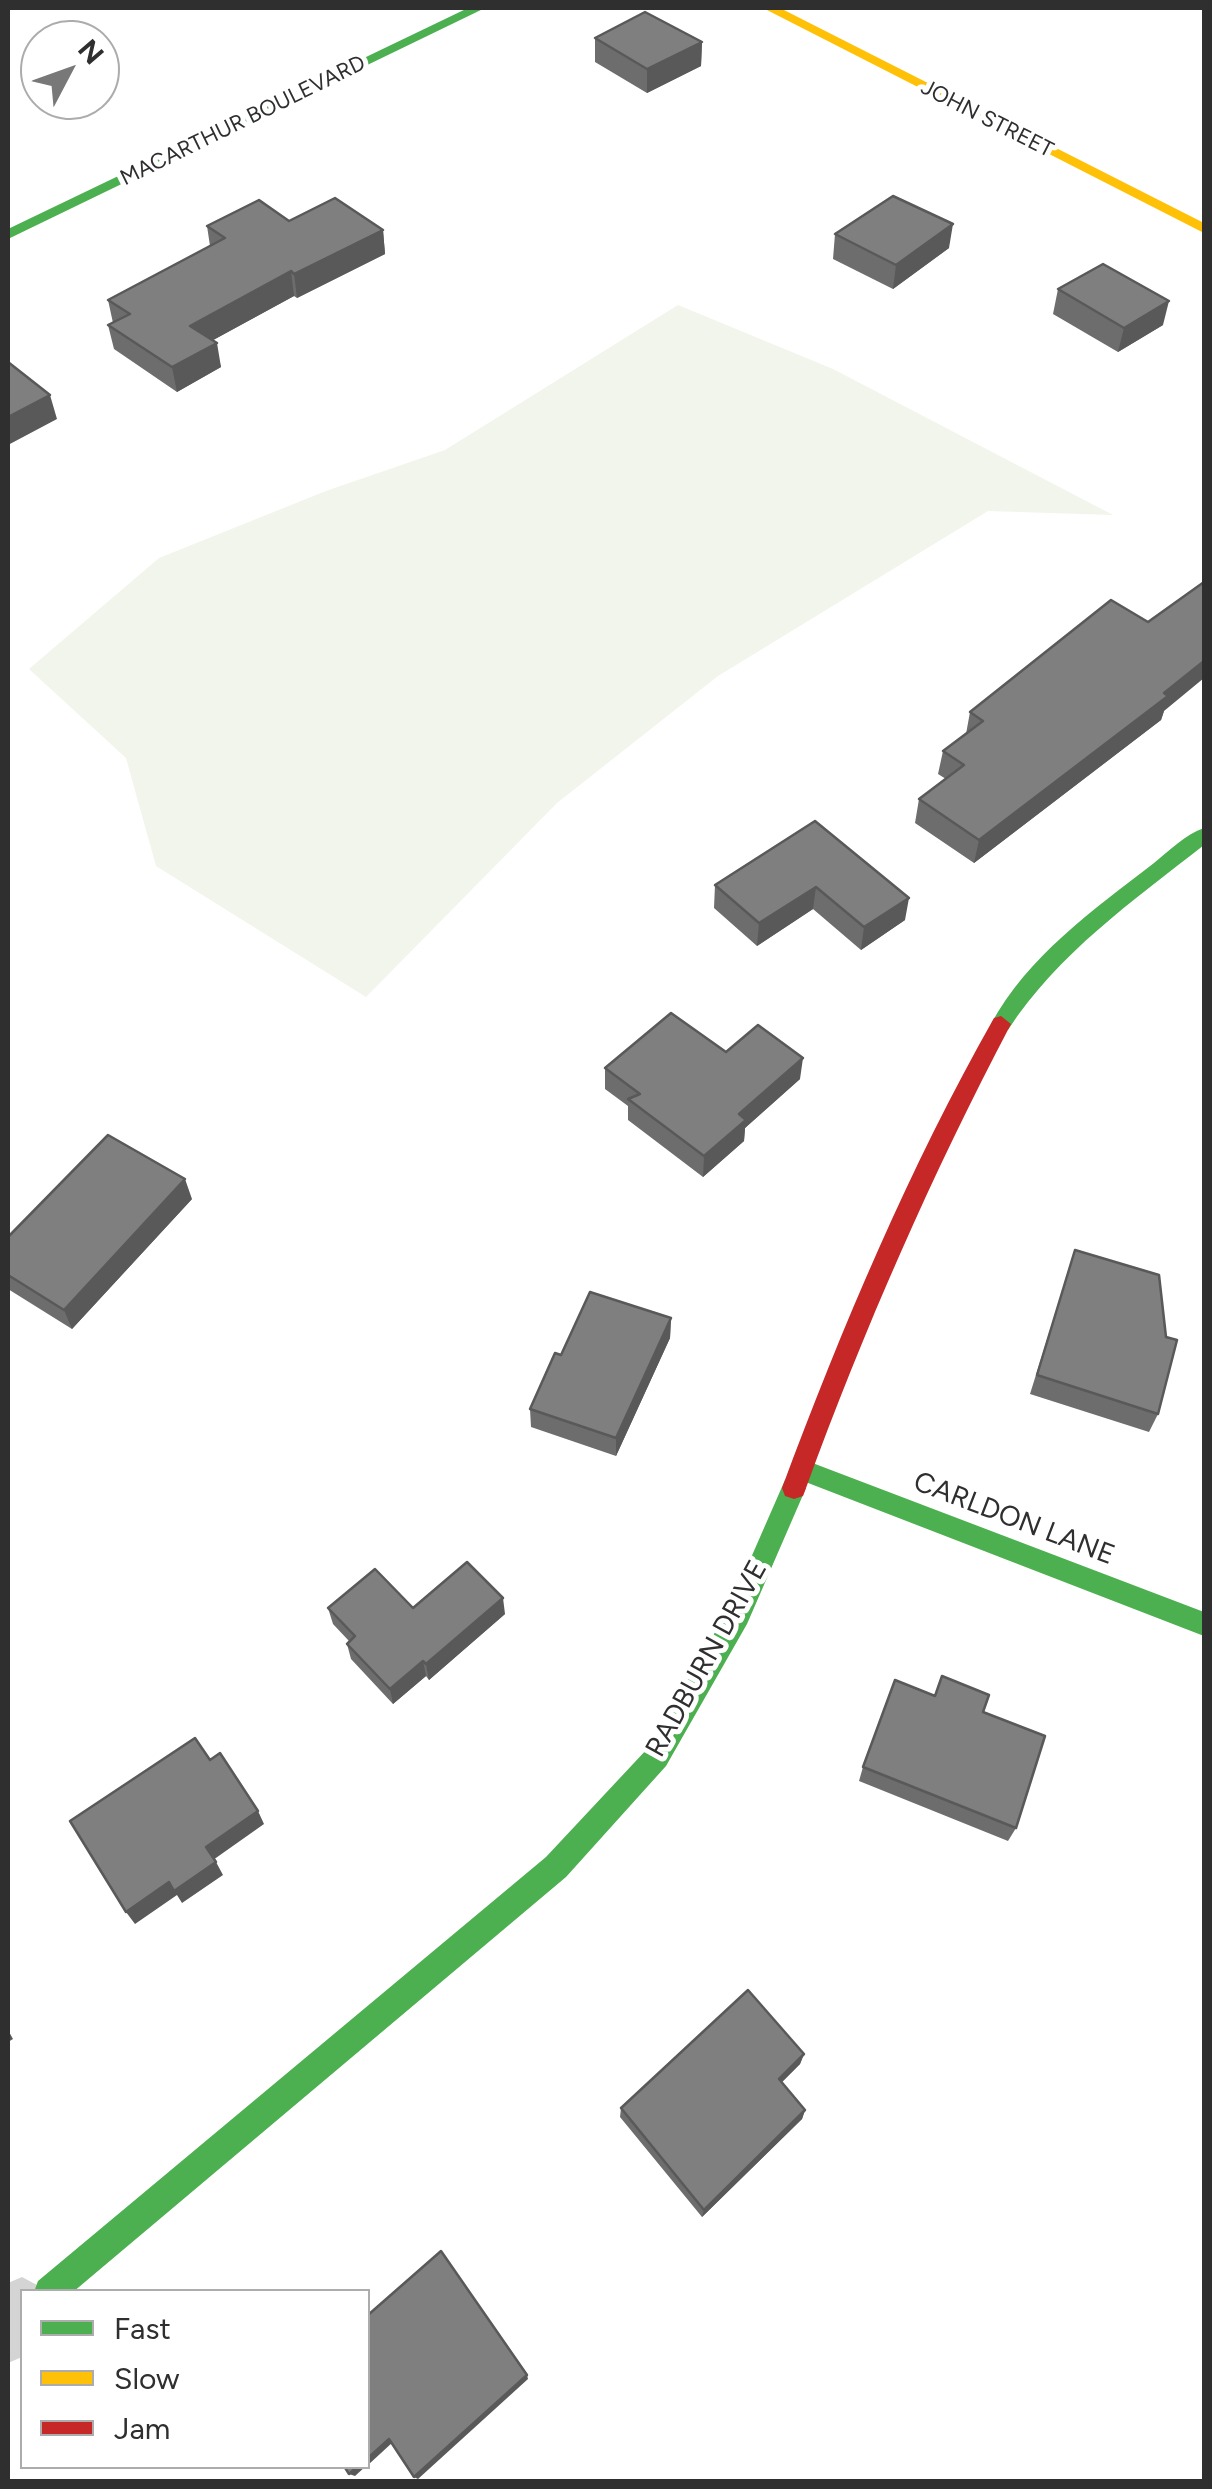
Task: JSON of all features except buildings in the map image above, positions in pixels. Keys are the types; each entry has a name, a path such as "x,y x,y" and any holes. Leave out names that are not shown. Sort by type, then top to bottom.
{"street":[{"name":"MACARTHUR BOULEVARD","path":"8,235 478,8"},
{"name":"JOHN STREET","path":"770,8 1204,229"},
{"name":"RADBURN DRIVE","path":"53,2289 556,1868 657,1756 738,1616 802,1470 849,1342 958,1103 1012,1004 1088,927 1204,835"},
{"name":"CARLDON LANE","path":"802,1470 1204,1624"}],"shaded area":[{"path":"678,305 833,369 1113,515 988,511 718,676 557,803 366,997 156,866 126,758 29,669 159,558 326,491 445,450"}],"traffic: fast":[{"path":"8,235 478,8"},
{"path":"1001,1024 1018,998 1066,947 1204,835"},
{"path":"802,1470 1204,1624"},
{"path":"53,2289 556,1867 657,1757 738,1616 794,1488"}],"traffic: slow":[{"path":"770,8 1204,229"}],"traffic: jam":[{"path":"794,1488 841,1360 957,1103 1001,1024"}]}
